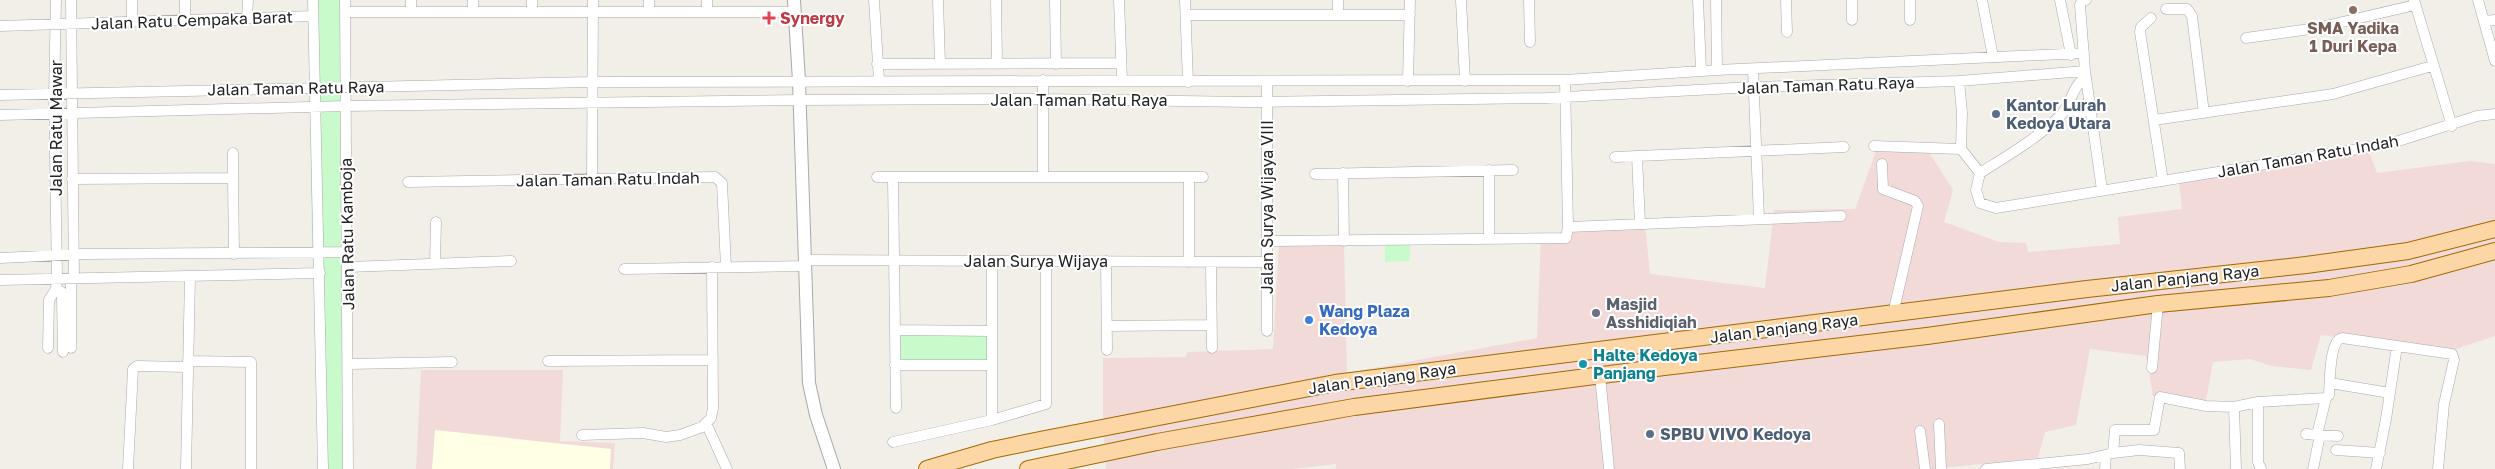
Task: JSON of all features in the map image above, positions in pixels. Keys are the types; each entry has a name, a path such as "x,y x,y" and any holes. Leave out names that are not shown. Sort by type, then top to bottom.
{"main road":[{"name":"Jalan Panjang Raya","path":"927,469 992,450 1104,426 1217,407 1335,382 2408,251 2495,229"},
{"name":"Jalan Panjang Raya","path":"1028,469 1250,425 1380,404 1600,375 1927,336 2196,300 2329,288 2411,274 2495,251"},
{"path":"2193,278 2196,300"},
{"path":"2164,280 2164,304"},
{"path":"1246,400 1241,416 1250,425"},
{"path":"1217,407 1221,411 1223,422 1219,431"}],"street":[{"name":"Jalan Ratu Mawar","path":"48,348 49,300 56,289 58,278 54,111 56,0"},
{"name":"Jalan Ratu Mawar","path":"56,289 62,292 67,350 74,254 70,111 71,0"},
{"path":"132,0 132,21"},
{"path":"185,0 185,19"},
{"path":"248,0 248,18"},
{"name":"Jalan Ratu Kamboja","path":"313,0 320,253 323,469"},
{"name":"Jalan Ratu Kamboja","path":"344,0 349,364 348,469"},
{"path":"411,0 411,12"},
{"path":"474,0 474,12"},
{"path":"532,0 532,12"},
{"path":"592,178 593,0"},
{"path":"649,0 649,12"},
{"path":"707,0 707,12"},
{"path":"874,0 879,80"},
{"path":"938,0 940,64"},
{"path":"996,0 997,64"},
{"path":"1055,0 1056,64"},
{"path":"1119,0 1122,81"},
{"path":"1186,0 1188,82"},
{"path":"1338,0 1338,14"},
{"path":"1408,81 1410,0"},
{"path":"1461,0 1465,81"},
{"path":"1529,0 1530,42"},
{"path":"1698,0 1701,71"},
{"name":"Jalan Taman Ratu Raya","path":"1716,0 1717,70"},
{"path":"1786,0 1787,32"},
{"path":"1852,0 1852,20"},
{"path":"1910,0 1910,20"},
{"path":"1982,0 1993,57"},
{"path":"2060,0 2071,54"},
{"path":"2086,0 2082,1 2080,5 2084,53 2102,190"},
{"path":"2478,0 2490,21 2495,61"},
{"path":"2246,38 2317,28 2414,3 2452,126"},
{"path":"344,12 707,12 794,6 806,263 809,383 816,415 834,469"},
{"path":"2166,9 2187,9 2192,16 2204,112"},
{"path":"1186,15 1410,15"},
{"name":"Jalan Ratu Cempaka Barat","path":"0,26 313,16"},
{"path":"2151,18 2141,27 2140,32 2163,181"},
{"name":"Jalan Taman Ratu Raya","path":"0,115 54,111 346,104 592,101 799,90 879,80 1267,83 1465,81 1565,88 1701,71 2084,53"},
{"path":"877,64 1121,63"},
{"path":"2154,120 2333,94 2432,66"},
{"path":"1753,70 1759,219"},
{"path":"1960,80 1962,112 1961,149 1980,173 2049,125 2065,110 2077,85 2086,74"},
{"name":"Jalan Taman Ratu Raya","path":"0,95 592,85 1043,97 1267,99 1565,88 1753,86 1960,80 2086,74"},
{"path":"1043,81 1043,177"},
{"name":"Jalan Surya Wijaya VIII","path":"1267,83 1267,331"},
{"path":"1267,241 1563,238 1568,236 1565,88"},
{"path":"2065,110 2091,112"},
{"name":"Jalan Taman Ratu Indah","path":"1980,173 1976,190 1977,197 1980,203 1987,207 1996,208 2389,144 2494,113"},
{"path":"1874,146 1961,149"},
{"path":"1616,156 1844,147"},
{"path":"233,153 234,254"},
{"path":"1637,156 1640,224"},
{"path":"1882,164 1883,189 1915,200 1918,206 1893,314"},
{"path":"1489,170 1489,239"},
{"path":"1315,174 1512,170"},
{"path":"1343,173 1344,241"},
{"path":"877,177 1204,177"},
{"path":"893,177 896,408"},
{"path":"1189,177 1189,262"},
{"name":"Jalan Ratu Mawar","path":"72,179 234,178"},
{"name":"Jalan Taman Ratu Indah","path":"408,182 592,178 720,179 722,182 726,267"},
{"path":"1568,227 1841,216"},
{"path":"435,263 436,222"},
{"path":"0,258 74,254 348,252"},
{"name":"Jalan Surya Wijaya","path":"624,268 726,267 894,260 1267,262"},
{"path":"348,266 511,261"},
{"path":"992,261 992,420"},
{"path":"893,442 992,420 1046,404 1046,261"},
{"path":"1106,261 1107,350"},
{"path":"1211,262 1212,348"},
{"path":"582,435 643,433 666,436 680,435 702,427 711,418 713,408 712,267"},
{"path":"0,280 320,273"},
{"path":"186,469 190,276"},
{"path":"2152,368 2164,304"},
{"path":"1107,326 1212,325"},
{"path":"895,330 992,331"},
{"path":"2313,469 2314,434 2326,398 2329,395 2332,358 2339,338 2452,354 2454,360 2444,404 2438,469"},
{"path":"2376,469 2397,346"},
{"path":"548,361 713,360"},
{"path":"128,469 133,369 137,366 251,362 251,469"},
{"path":"349,364 452,362"},
{"path":"895,365 992,365"},
{"path":"1600,375 1609,469"},
{"path":"2330,383 2390,392"},
{"path":"2105,469 2115,430 2153,431 2155,429 2160,397 2206,406 2234,407 2258,402 2326,398"},
{"path":"2258,402 2258,462 2261,469"},
{"path":"2234,407 2236,469"},
{"path":"706,422 727,469"},
{"path":"1939,424 1942,469"},
{"path":"1920,431 1925,469"},
{"path":"2314,434 2338,436"},
{"path":"1986,469 2088,459 2139,450 2179,453 2180,469"},
{"path":"2336,450 2380,453"}],"shaded area":[{"path":"1879,143 1925,146 1953,190 1944,222 1999,242 2026,243 2028,252 2120,244 2118,217 2182,209 2178,173 2366,144 2377,173 2470,161 2495,164 2495,336 2450,351 2321,335 2311,370 2271,366 2250,359 2213,362 2206,400 2153,396 2146,356 2090,349 2076,425 2045,432 2038,458 1932,469 1336,469 1336,464 1293,469 1106,469 1103,420 1103,358 1186,357 1187,352 1273,349 1279,242 1344,243 1347,373 1537,338 1541,235 1645,223 1650,274 1765,288 1774,210 1855,209"},
{"path":"421,370 563,370 560,441 615,443 613,469 416,469"},
{"path":"435,430 611,449 610,469 432,469"}],"green space":[{"path":"308,0 345,0 346,469 321,469 312,248"},
{"path":"1385,235 1410,235 1410,261 1385,262"},
{"path":"900,331 987,332 987,363 900,361"}],"place":[{"name":"SMA Yadika 1 Duri Kepa","path":"2353,10"},
{"name":"Synergy","path":"769,18"},
{"name":"Kantor Lurah Kedoya Utara","path":"1996,114"},
{"name":"Masjid Asshidiqiah","path":"1596,313"},
{"name":"Wang Plaza Kedoya","path":"1309,320"},
{"name":"Halte Kedoya Panjang","path":"1583,364"},
{"name":"SPBU VIVO Kedoya","path":"1650,434"}]}
